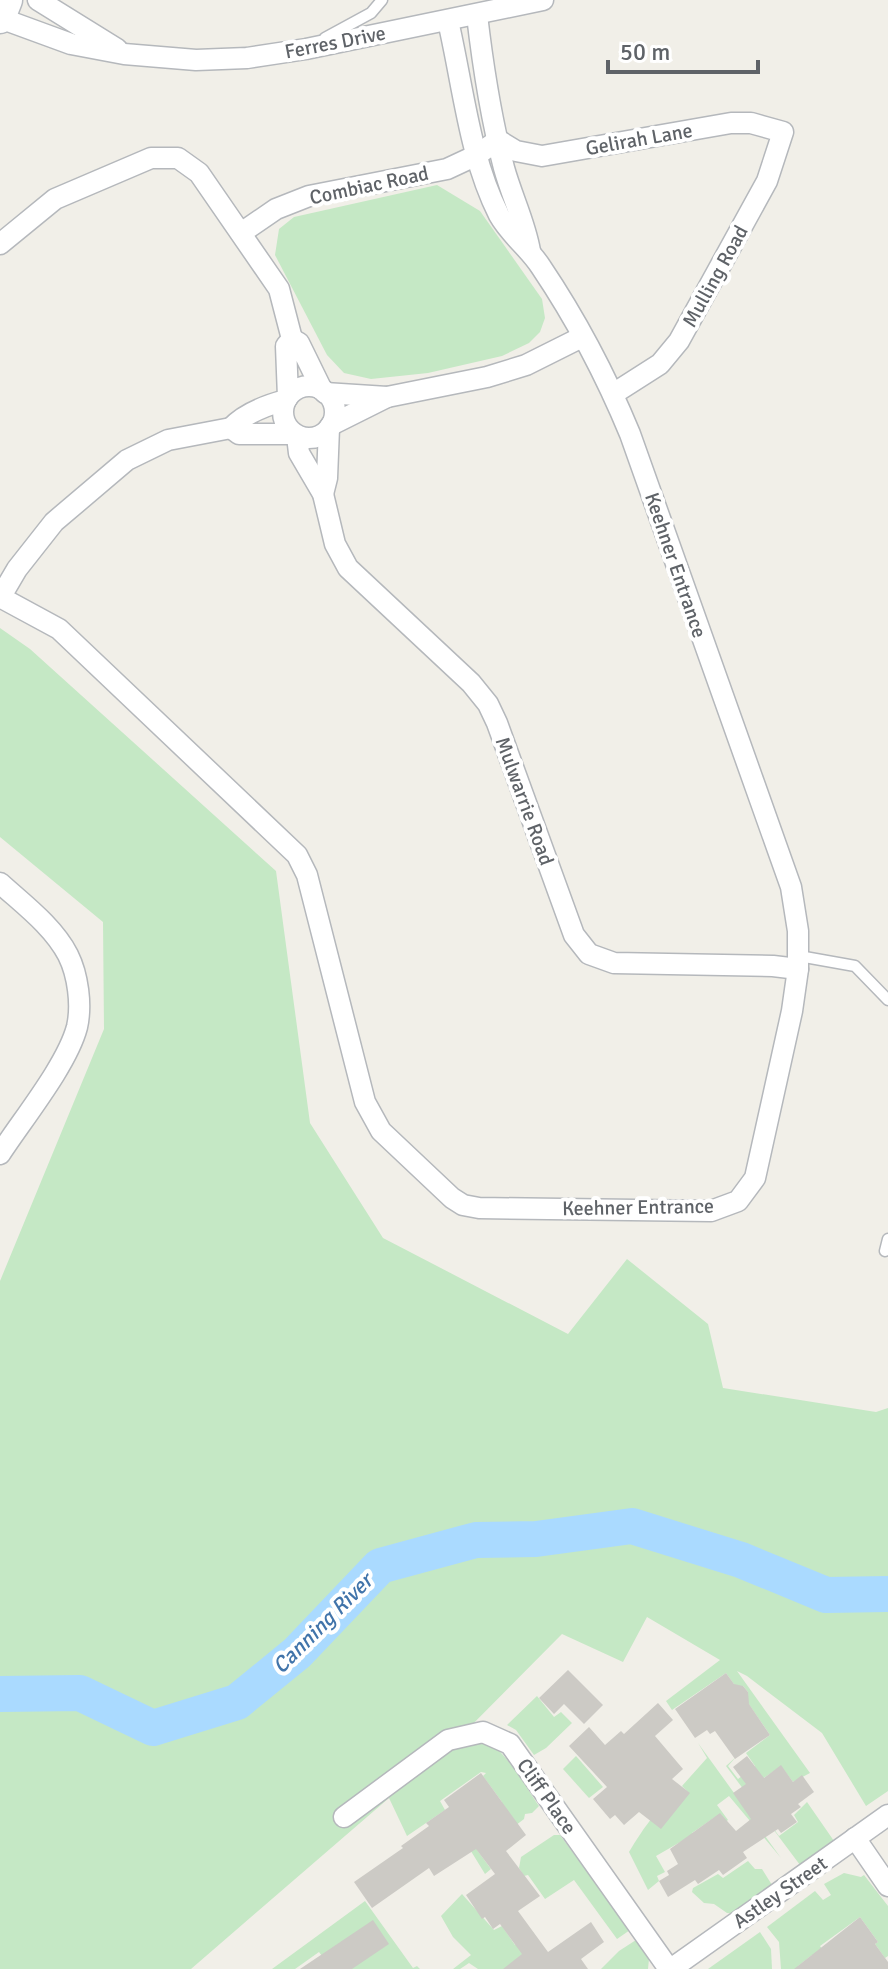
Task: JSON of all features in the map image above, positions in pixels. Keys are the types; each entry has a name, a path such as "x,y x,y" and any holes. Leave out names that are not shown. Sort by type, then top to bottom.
{"main road":[{"path":"0,18 7,0"}],"street":[{"name":"Ferres Drive","path":"38,0 124,54"},
{"name":"Ferres Drive","path":"0,18 71,44 124,54 196,60 247,58 306,49 543,0"},
{"name":"Keehner Entrance","path":"477,15 482,61 498,140 530,251"},
{"name":"Keehner Entrance","path":"0,598 59,629 297,855 307,875 365,1102 381,1131 452,1198 463,1205 479,1208 711,1211 738,1201 755,1178 792,1011 799,963 795,909 786,868 613,394 530,251 509,232 500,216 477,155 448,21"},
{"name":"Gelirah Lane","path":"498,140 516,151 542,156 731,123 751,123 783,132"},
{"name":"Mulling Road","path":"613,394 660,364 679,341 767,181 783,132"},
{"name":"Combiac Road","path":"241,233 276,209 309,196 447,169 477,155 498,140"},
{"path":"0,244 55,199 151,158 163,156 185,161 199,173 279,289 292,339 299,343 334,408 330,427"},
{"path":"231,428 239,434 318,437 330,427 387,397 487,377 526,365 582,337"},
{"path":"292,339 286,346 287,399 283,415 287,427 296,435"},
{"path":"0,598 17,569 54,522 127,460 168,440 231,428 239,420 287,399 296,389 304,387 387,397"},
{"name":"Mulwarrie Road","path":"323,494 330,427"},
{"name":"Mulwarrie Road","path":"296,435 299,453 323,494 330,531 348,568 471,683 488,704 574,935 589,954 614,963 773,966 799,963"},
{"path":"0,883 47,928 68,954 79,987 77,1027 60,1063 0,1154"},
{"name":"Cliff Place","path":"344,1817 448,1740 483,1732 510,1744 670,1969"},
{"name":"Astley Street","path":"670,1969 888,1815"},
{"path":"855,1838 888,1886"}],"lane":[{"path":"306,49 371,13 382,0"},
{"path":"799,963 855,966 888,1000"},
{"path":"885,1251 888,1239"}],"green space":[{"path":"437,185 480,211 542,299 545,318 540,332 529,343 502,356 428,373 371,379 344,373 327,355 275,255 279,229 294,217"},
{"path":"0,628 30,649 276,871 310,1123 383,1238 568,1334 627,1259 708,1324 723,1388 876,1412 888,1408 888,1791 866,1806 822,1733 737,1671 810,1773 793,1782 781,1766 761,1780 751,1798 779,1836 798,1822 794,1815 807,1802 834,1841 800,1865 726,1766 736,1757 728,1766 738,1779 755,1766 746,1753 770,1735 746,1700 748,1692 743,1686 736,1687 726,1673 672,1710 666,1701 720,1660 647,1617 623,1662 562,1634 452,1745 476,1741 490,1744 510,1764 539,1806 532,1813 525,1814 524,1819 498,1839 477,1850 491,1869 485,1874 458,1830 466,1828 502,1802 483,1776 486,1773 481,1772 440,1801 445,1810 407,1836 389,1798 191,1969 0,1969 0,1281 104,1029 103,922 0,837"},
{"path":"537,1696 554,1717 561,1712 572,1723 534,1755 516,1730 507,1725"},
{"path":"698,1743 781,1858 729,1796 717,1805 728,1820 722,1825 715,1817 692,1833 709,1858 689,1837 656,1856 665,1872 657,1876 659,1881 648,1890 629,1852 661,1808 689,1793 682,1786 707,1758"},
{"path":"576,1756 603,1787 589,1798 563,1769"},
{"path":"554,1835 560,1835 630,1930 617,1939 574,1880 545,1899 528,1875 524,1876 519,1868 521,1857"},
{"path":"748,1861 755,1869 762,1869 772,1885 771,1889 736,1914 704,1903 692,1892 693,1888 718,1874 723,1878"},
{"path":"844,1873 864,1875 888,1906 888,1956 885,1958 860,1917 820,1946 837,1969 812,1955 798,1966 799,1969 781,1969 779,1942 767,1927 815,1891 823,1900 831,1895 824,1884"},
{"path":"462,1894 494,1930 502,1926 515,1945 533,1932 539,1942 512,1969 478,1969 469,1963 460,1969 453,1969 471,1955 453,1937 441,1916"},
{"path":"365,1901 413,1968 417,1966 420,1969 339,1969 328,1964 319,1952 295,1969 272,1969"},
{"path":"760,1932 771,1949 772,1969 708,1969"},
{"path":"636,1940 649,1959 648,1969 601,1969 619,1951"}],"building":[{"path":"568,1670 603,1705 584,1724 564,1704 554,1714 539,1698"},
{"path":"726,1673 734,1684 743,1686 748,1692 749,1704 770,1735 735,1759 715,1731 710,1734 707,1730 695,1738 675,1709"},
{"path":"658,1703 673,1720 655,1736 683,1769 672,1779 690,1793 661,1829 639,1812 624,1825 615,1815 610,1819 593,1799 607,1787 569,1746 589,1727 605,1745 621,1731 624,1734"},
{"path":"747,1756 764,1778 781,1765 793,1782 802,1775 814,1792 791,1814 797,1822 781,1833 778,1829 743,1852 747,1858 723,1875 719,1870 698,1884 695,1880 668,1897 659,1881 678,1864 670,1849 720,1813 736,1831 751,1819 733,1793 746,1784 733,1767"},
{"path":"481,1773 526,1835 506,1851 540,1896 518,1911 548,1952 591,1922 604,1942 581,1959 588,1969 503,1969 522,1954 500,1924 493,1929 485,1917 482,1919 466,1895 495,1874 476,1849 434,1876 429,1868 372,1908 354,1882 429,1826 426,1823 449,1807 444,1800"},
{"path":"860,1917 878,1942 875,1944 888,1962 888,1969 794,1969"},
{"path":"373,1920 389,1944 352,1969 300,1969"}],"waterway":[{"name":"Canning River","path":"0,1694 80,1693 153,1728 237,1702 297,1653 380,1566 476,1540 536,1539 632,1526 741,1560 826,1595 888,1594"}]}
